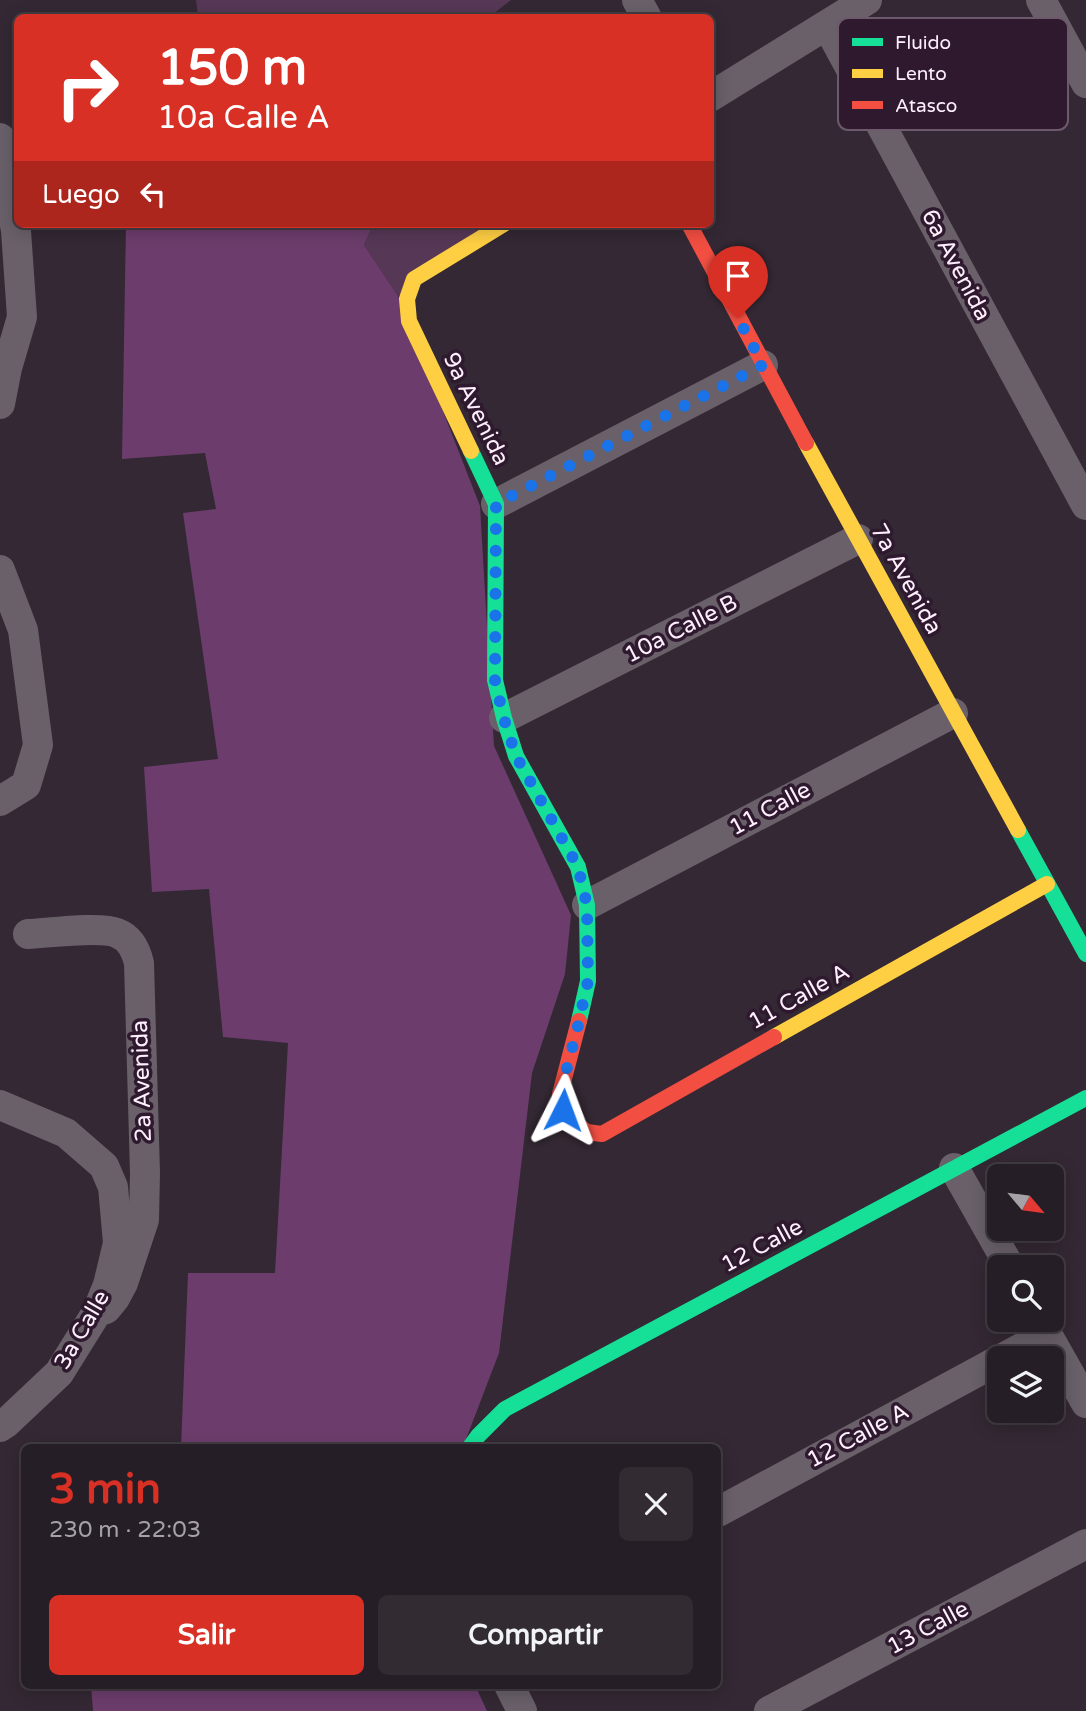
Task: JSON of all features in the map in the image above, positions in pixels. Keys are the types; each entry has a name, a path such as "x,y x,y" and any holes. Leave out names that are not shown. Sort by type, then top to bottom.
{"street":[{"path":"838,18 867,0"},
{"path":"1041,0 1051,18"},
{"path":"714,95 838,18"},
{"name":"6a Avenida","path":"827,25 838,45"},
{"path":"1068,50 1086,83"},
{"name":"6a Avenida","path":"884,130 1086,505"},
{"path":"0,138 14,219"},
{"path":"0,404 22,317 15,228"},
{"name":"9a Avenida","path":"497,228 414,279 407,299 409,321 496,504 495,681 516,756 578,867 587,905 588,981 560,1094 563,1110 573,1122"},
{"name":"7a Avenida","path":"691,228 763,365 1086,954"},
{"path":"496,504 763,365"},
{"name":"10a Calle B","path":"504,719 858,539"},
{"path":"0,570 23,630 38,745 26,785 0,801"},
{"name":"11 Calle","path":"587,905 953,713"},
{"name":"11 Calle A","path":"573,1122 587,1132 603,1134 1047,884"},
{"name":"2a Avenida","path":"28,934 105,930 117,933 128,940 136,950 139,963 144,1220 123,1283 106,1310 97,1312"},
{"name":"12 Calle","path":"472,1444 505,1409 1086,1098"},
{"name":"3a Calle","path":"0,1105 66,1133 104,1166 113,1187 118,1243 108,1285 97,1312 59,1373 0,1427"},
{"path":"954,1168 1003,1255"},
{"name":"12 Calle A","path":"1018,1346 1036,1332"},
{"path":"1046,1332 1086,1403"},
{"name":"12 Calle A","path":"721,1510 987,1367"},
{"name":"13 Calle","path":"769,1711 1086,1545"},
{"path":"511,1689 522,1711"}],"shaded area":[{"path":"196,0 511,0 493,14 198,14"},
{"path":"126,228 371,228 364,245 398,296 480,506 494,746 571,915 565,974 532,1073 499,1353 464,1444 181,1444 188,1273 275,1273 288,1043 223,1037 209,889 152,892 144,767 218,759 183,513 216,509 205,453 122,459"},
{"path":"371,228 502,228 398,296 364,245"},
{"path":"91,1689 477,1689 487,1711 93,1711"}],"traffic: fast":[{"path":"471,451 496,504 495,680 504,718 516,756 578,867 587,905 588,981 579,1021"},
{"path":"1018,830 1086,954"},
{"path":"472,1444 505,1409 1086,1098"}],"traffic: slow":[{"path":"471,451 409,321 407,299 414,279 497,228"},
{"path":"806,443 1018,830"},
{"path":"774,1037 1047,884"}],"traffic: jam":[{"path":"691,228 806,443"},
{"path":"579,1021 560,1094 563,1110 587,1132 602,1134 774,1037"}],"route":[{"path":"563,1110 560,1094 588,981 587,905 578,867 516,756 495,681 496,504 763,365 738,318"}]}
